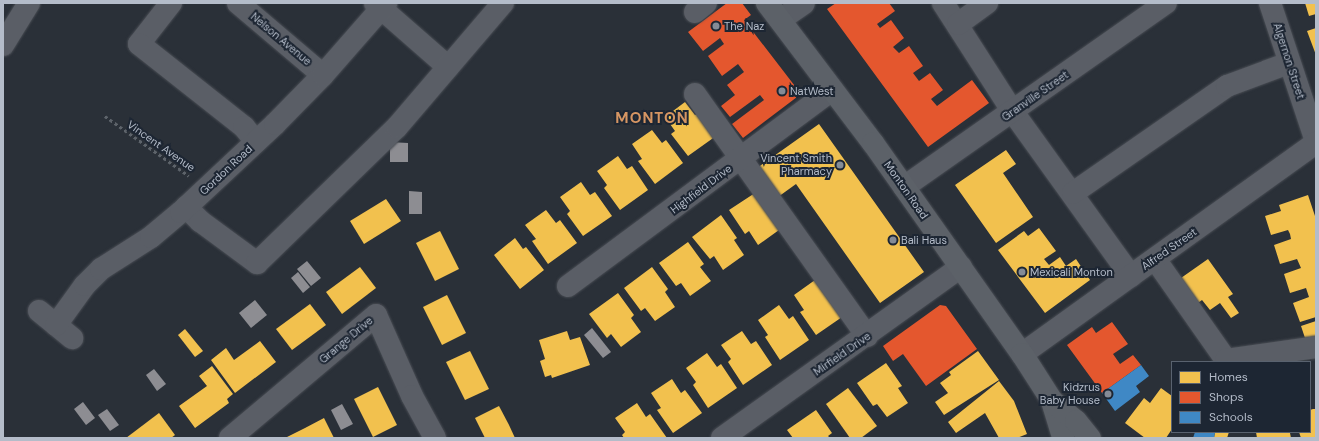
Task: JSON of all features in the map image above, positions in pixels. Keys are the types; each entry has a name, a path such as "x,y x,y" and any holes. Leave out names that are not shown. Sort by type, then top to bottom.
{"main road":[{"name":"Monton Road","path":"767,3 904,186 1022,354 1052,401 1063,438"},
{"name":"Monton Road","path":"1052,401 1076,421 1090,438"}],"street":[{"path":"3,45 29,3"},
{"path":"171,3 139,44 244,127 256,142"},
{"name":"Nelson Avenue","path":"238,3 323,75"},
{"path":"186,207 200,221 257,263 397,127 503,3"},
{"path":"780,20 804,3"},
{"path":"943,3 958,24 1013,112 1131,276"},
{"path":"958,24 987,3"},
{"name":"Granville Street","path":"904,186 1013,112 1166,3"},
{"name":"Algernon Street","path":"1270,3 1316,142"},
{"path":"381,5 448,67"},
{"name":"Gordon Road","path":"39,311 64,331 85,285 101,269 151,237 207,189 323,75 381,5"},
{"path":"1072,193 1227,86 1289,63"},
{"name":"Highfield Drive","path":"568,286 832,90"},
{"path":"695,94 742,158 867,336"},
{"name":"Alfred Street","path":"1022,354 1316,142"},
{"path":"1155,259 1226,360 1316,347"},
{"name":"Mirfield Drive","path":"722,438 867,336 960,267"},
{"name":"Grange Drive","path":"230,438 376,315 412,396 435,438"}],"path":[{"name":"Vincent Avenue","path":"105,116 207,189"}],"building: Homes":[{"path":"1305,3 1316,3 1316,14 1309,16"},
{"path":"1316,28 1316,55 1307,31"},
{"path":"685,102 695,115 700,112 716,136 688,156 671,134 675,131 665,117"},
{"path":"819,124 924,272 880,303 796,184 778,197 757,168"},
{"path":"652,130 662,143 666,140 683,163 655,184 638,161 642,159 632,144"},
{"path":"1006,150 1016,164 1003,173 1033,217 996,243 955,185"},
{"path":"618,156 627,169 632,166 648,190 620,210 604,188 607,185 597,171"},
{"path":"581,182 590,195 595,192 612,216 583,236 567,214 570,211 560,197"},
{"path":"758,191 779,230 758,245 749,231 745,234 729,210"},
{"path":"1308,195 1316,219 1316,317 1300,322 1293,303 1309,297 1306,288 1290,293 1284,274 1301,268 1297,259 1280,264 1274,245 1291,239 1290,234 1288,230 1271,235 1265,216 1281,211 1279,205"},
{"path":"386,199 401,221 364,244 350,221"},
{"path":"546,210 556,223 560,220 577,243 548,264 532,241 536,239 525,225"},
{"path":"721,215 737,238 734,240 744,255 723,270 714,256 710,259 692,237"},
{"path":"1039,228 1056,251 1044,259 1049,265 1060,257 1066,266 1076,259 1090,280 1045,313 998,250 1024,231 1028,236"},
{"path":"440,231 459,269 435,281 416,243"},
{"path":"515,238 523,249 526,247 544,270 520,289 494,255"},
{"path":"688,242 704,264 700,267 711,281 690,296 681,283 676,286 659,263"},
{"path":"1208,259 1233,294 1228,297 1239,313 1231,318 1220,303 1210,310 1202,300 1198,303 1181,278"},
{"path":"360,267 376,288 342,314 326,292"},
{"path":"652,267 668,289 665,292 675,307 655,321 645,308 641,311 624,288"},
{"path":"815,280 845,315 816,335 800,312 804,310 794,295"},
{"path":"618,293 634,315 631,318 641,332 621,347 611,334 607,338 589,314"},
{"path":"447,295 466,333 442,345 423,307"},
{"path":"310,304 326,325 292,350 276,329"},
{"path":"779,305 789,319 793,316 809,340 780,360 765,337 768,335 758,320"},
{"path":"1316,321 1316,337 1306,341 1301,326"},
{"path":"185,329 203,351 195,357 178,335"},
{"path":"567,331 570,340 580,337 590,365 552,378 551,375 545,377 540,361 545,359 539,340"},
{"path":"742,331 751,344 756,341 772,365 743,385 728,362 731,359 721,345"},
{"path":"260,341 276,362 235,393 211,360 226,348 234,360"},
{"path":"470,351 489,389 465,400 446,362"},
{"path":"978,351 999,380 944,415 935,402 948,393 940,383 951,375 949,372"},
{"path":"707,353 717,367 721,364 737,388 708,408 693,385 696,382 686,368"},
{"path":"886,363 902,386 898,388 908,403 887,417 877,404 873,406 857,383"},
{"path":"212,366 233,394 227,399 229,403 195,428 179,406 207,386 199,376"},
{"path":"672,379 681,393 685,390 702,413 673,433 657,410 661,408 651,393"},
{"path":"999,381 1014,401 1027,434 1017,438 999,438 985,413 956,433 948,422"},
{"path":"378,387 397,425 373,437 354,399"},
{"path":"848,388 877,426 861,438 850,438 826,404"},
{"path":"1161,388 1171,395 1171,430 1166,438 1145,438 1125,423 1144,398 1150,403"},
{"path":"637,403 646,417 650,414 667,438 624,438 622,435 625,432 615,418"},
{"path":"499,406 515,438 485,438 475,418"},
{"path":"1316,409 1316,438 1301,438 1299,433 1311,433 1311,410"},
{"path":"816,410 832,433 828,436 830,438 793,438 787,430"},
{"path":"159,413 175,435 171,438 126,438"},
{"path":"324,418 334,438 285,438 305,428"},
{"path":"1215,433 1229,433 1227,438 1214,438"},
{"path":"1256,433 1290,433 1291,438 1257,438"}],"building: Shops":[{"path":"727,3 742,3 751,15 744,20 801,94 743,138 732,124 764,100 760,95 730,117 721,106 735,95 727,85 744,72 738,64 722,76 708,56 724,44 720,38 703,51 688,32"},
{"path":"836,3 889,3 895,11 877,24 880,28 891,20 904,38 893,47 899,53 909,46 923,66 913,73 919,81 930,73 943,90 931,99 937,106 972,80 989,103 928,147 827,9"},
{"path":"940,305 946,306 977,349 926,386 903,354 893,361 883,346"},
{"path":"1112,322 1128,344 1113,354 1120,364 1133,355 1141,365 1102,393 1067,345 1092,327 1096,333"}],"building: Schools":[{"path":"1141,365 1149,376 1136,386 1140,392 1115,411 1102,393"},
{"path":"1195,433 1215,433 1214,438 1193,438"}],"building: Industry":[{"path":"390,142 408,143 408,162 390,162"},
{"path":"409,191 422,192 422,214 409,214"},
{"path":"307,261 321,278 311,286 297,269"},
{"path":"298,272 310,287 303,293 291,278"},
{"path":"255,300 267,315 251,328 239,313"},
{"path":"592,328 611,352 603,358 584,335"},
{"path":"154,369 166,384 157,391 146,375"},
{"path":"83,402 95,418 86,425 74,409"},
{"path":"342,404 353,424 341,430 331,410"},
{"path":"107,409 119,425 110,431 98,415"}],"place":[{"name":"The Naz","path":"716,26"},
{"name":"NatWest","path":"782,91"},
{"name":"Vincent Smith Pharmacy","path":"840,165"},
{"name":"Bali Haus","path":"893,240"},
{"name":"Mexicali Monton","path":"1022,272"},
{"name":"Kidzrus Baby House","path":"1108,394"}],"district":[{"name":"MONTON","path":"652,119"}]}
